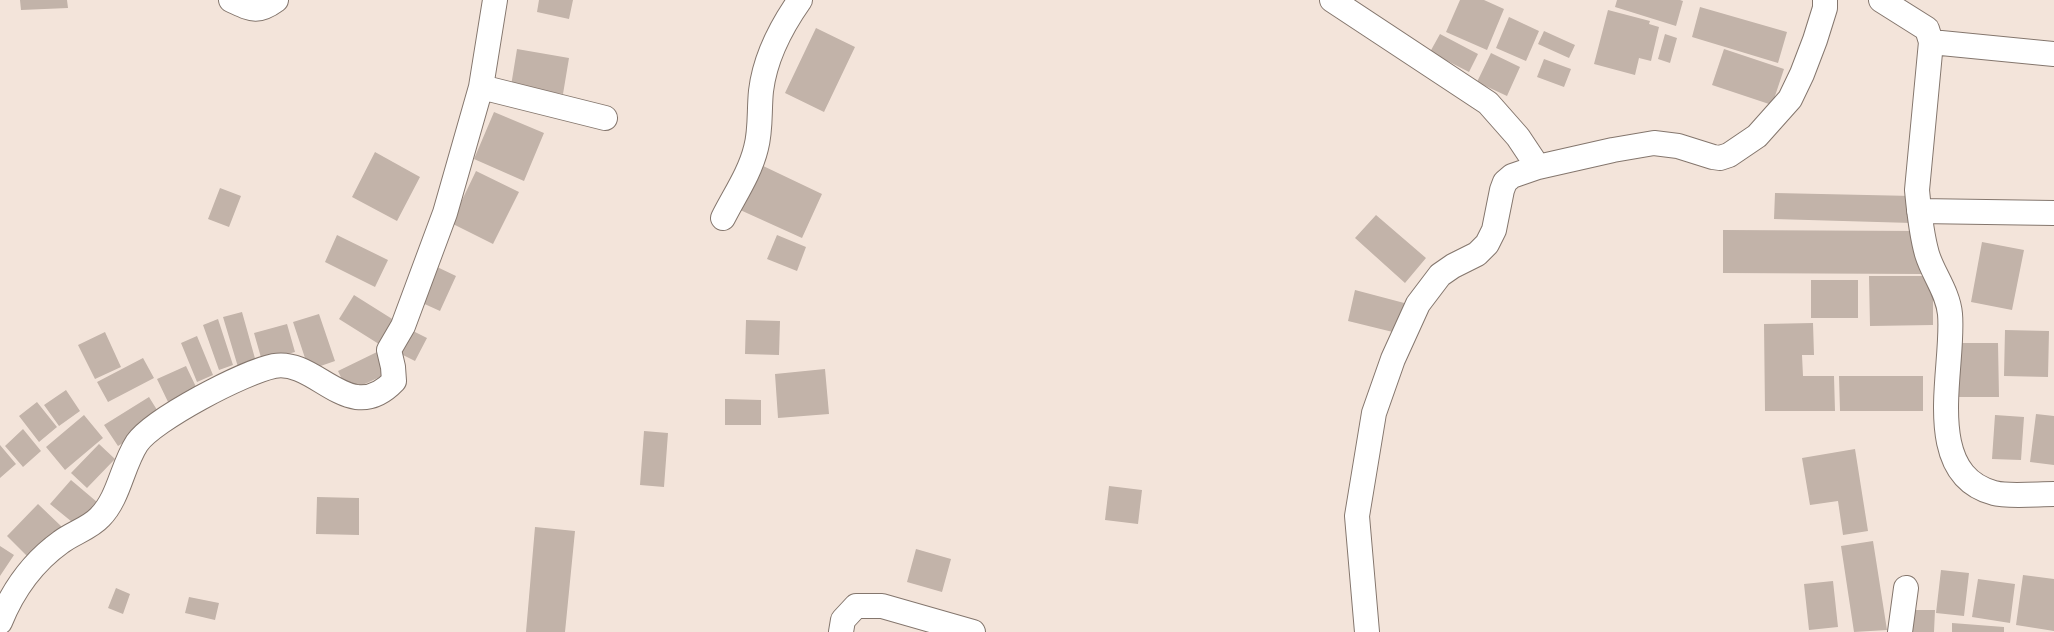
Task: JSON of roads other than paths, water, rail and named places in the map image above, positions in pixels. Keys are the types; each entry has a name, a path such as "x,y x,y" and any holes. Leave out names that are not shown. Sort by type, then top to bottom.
{"street":[{"path":"231,0 255,10 265,8 276,0"},
{"path":"0,622 11,597 34,565 62,541 98,519 106,509 141,439 192,403 235,380 275,366 285,365 300,368 323,383 350,396 362,397 372,395 388,387 394,381 394,367 389,350 403,326 445,213 481,87 495,0"},
{"path":"723,218 747,171 756,148 761,88 766,64 786,20 800,0"},
{"path":"1332,0 1488,103 1518,137 1538,166"},
{"path":"1367,632 1357,516 1374,413 1392,359 1418,304 1429,288 1452,266 1477,254 1487,244 1494,230 1505,182 1512,176 1538,166 1613,150 1654,144 1678,146 1713,158 1720,158 1735,151 1757,136 1790,99 1815,40 1825,8 1825,0"},
{"path":"1881,0 1927,29 1931,42 1917,190 1927,255 1950,308 1951,329 1946,428 1949,444 1956,462 1976,486 1995,494 2054,494"},
{"path":"1931,42 2054,54"},
{"path":"481,87 606,118"},
{"path":"1919,211 2054,213"},
{"path":"1900,632 1906,588"},
{"path":"841,632 843,620 856,606 882,606 972,632"}]}
